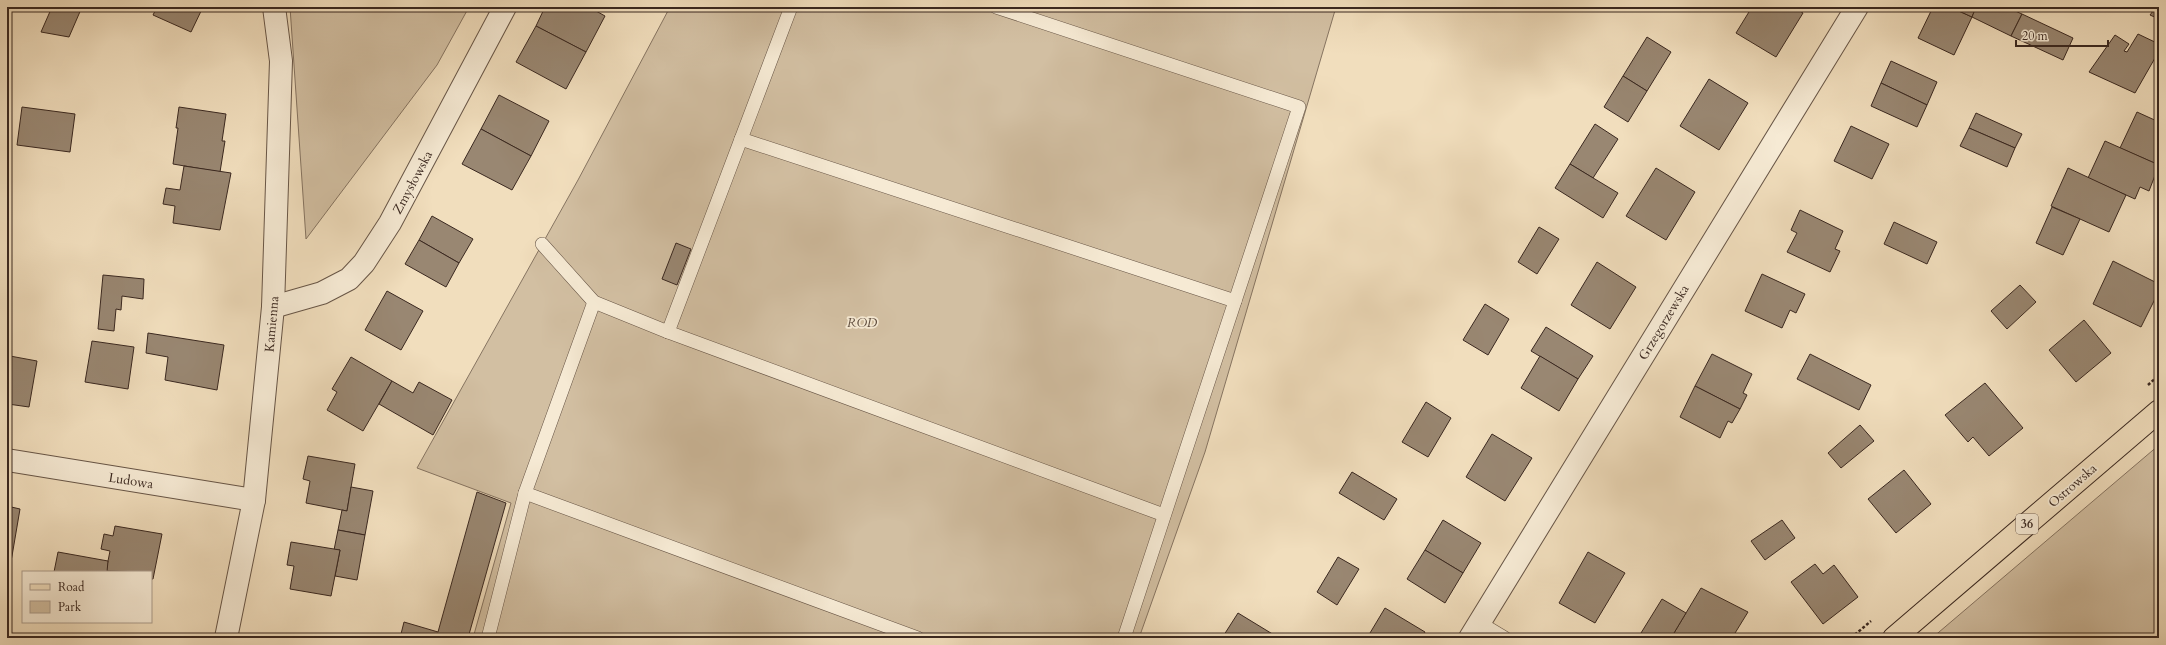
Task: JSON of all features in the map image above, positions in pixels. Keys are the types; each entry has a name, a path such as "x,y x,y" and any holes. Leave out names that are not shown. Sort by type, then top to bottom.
{"main road":[{"name":"Ostrowska","path":"1894,638 2159,411"}],"street":[{"name":"Kamienna","path":"226,638 254,500 273,307 281,61 274,7"},
{"name":"Zmysłowska","path":"273,307 322,294 349,279 364,263 390,223 505,7"},
{"name":"Grzegorzewska","path":"1475,630 1857,7"},
{"name":"Ludowa","path":"7,460 254,500"}],"lane":[{"path":"668,332 791,7"},
{"path":"996,7 1299,107 1124,638"},
{"path":"741,139 1235,301"},
{"path":"542,244 594,302 668,332 1164,515"},
{"path":"488,638 525,493 594,302"},
{"path":"525,493 918,638"},
{"path":"1475,630 1505,638"}],"green space":[{"path":"290,7 469,7 437,65 306,239"},
{"name":"ROD","path":"670,7 1336,7 1205,452 1139,638 473,638 511,503 417,468 578,180"},
{"path":"2159,445 2159,638 1932,638"}],"building":[{"path":"52,7 82,7 69,37 41,32"},
{"path":"157,7 203,7 191,32 153,15"},
{"path":"545,7 589,7 605,16 586,52 536,26"},
{"path":"1752,7 1793,7 1803,13 1776,57 1736,33"},
{"path":"1933,7 1950,7 1972,17 1954,55 1918,38"},
{"path":"1950,7 1976,7 1972,17"},
{"path":"1976,7 2006,7 2022,14 2011,36 1972,17"},
{"path":"2156,7 2159,7 2159,19 2150,15"},
{"path":"2022,14 2073,38 2063,60 2011,36"},
{"path":"536,26 586,52 566,89 516,62"},
{"path":"2138,34 2159,44 2159,51 2135,93 2089,72 2115,35 2129,44 2124,51 2127,52"},
{"path":"1647,37 1671,52 1647,91 1623,76"},
{"path":"1891,61 1937,82 1927,105 1881,83"},
{"path":"1623,76 1647,91 1628,122 1604,107"},
{"path":"1709,79 1748,103 1719,150 1680,126"},
{"path":"1881,83 1927,105 1917,127 1871,106"},
{"path":"499,95 549,121 531,156 481,129"},
{"path":"22,107 75,114 70,152 17,145"},
{"path":"179,107 226,114 222,141 225,141 220,172 173,164 178,128 176,128"},
{"path":"2137,112 2159,122 2159,165 2120,148"},
{"path":"1976,113 2022,134 2015,148 1969,128"},
{"path":"1595,124 1618,139 1593,178 1570,164"},
{"path":"1851,126 1889,144 1872,179 1834,161"},
{"path":"1969,128 2015,148 2007,167 1960,146"},
{"path":"481,129 531,156 512,190 462,164"},
{"path":"2105,141 2159,165 2149,191 2140,187 2135,199 2088,178"},
{"path":"1570,164 1618,193 1603,218 1555,188"},
{"path":"184,166 231,173 220,230 173,223 175,206 163,204 166,188 180,190"},
{"path":"1656,168 1695,192 1666,240 1626,216"},
{"path":"2068,168 2126,195 2109,232 2051,206"},
{"path":"2052,207 2080,219 2063,255 2036,243"},
{"path":"1800,210 1843,231 1835,249 1840,251 1830,272 1787,252 1797,233 1791,230"},
{"path":"432,216 473,239 459,263 419,240"},
{"path":"1894,222 1937,242 1927,264 1884,244"},
{"path":"1539,227 1559,239 1537,274 1518,262"},
{"path":"419,240 459,263 446,287 405,264"},
{"path":"676,243 691,249 677,285 662,279"},
{"path":"2113,261 2159,284 2159,291 2141,327 2093,304"},
{"path":"1597,262 1636,287 1610,329 1571,305"},
{"path":"1762,274 1805,294 1796,313 1790,310 1782,328 1745,311"},
{"path":"103,275 144,279 143,299 122,296 121,310 116,309 114,331 98,329"},
{"path":"2020,285 2036,302 2007,329 1991,311"},
{"path":"387,291 423,311 401,350 365,330"},
{"path":"1485,304 1509,319 1488,355 1463,340"},
{"path":"2084,320 2111,353 2076,382 2049,350"},
{"path":"1546,327 1593,356 1578,379 1531,351"},
{"path":"148,333 224,345 217,390 165,380 168,357 146,353"},
{"path":"92,341 134,347 128,389 85,382"},
{"path":"7,353 10,353 10,356 37,361 29,407 8,404"},
{"path":"1712,354 1752,374 1743,393 1747,395 1740,409 1695,386"},
{"path":"1810,354 1871,385 1859,410 1797,379"},
{"path":"1540,356 1578,379 1559,411 1521,388"},
{"path":"351,357 392,381 363,431 327,410 337,392 332,389"},
{"path":"392,381 413,393 419,382 452,400 433,435 379,404"},
{"path":"1985,383 2023,428 1989,456 1973,437 1968,442 1945,415"},
{"path":"1695,386 1740,409 1732,423 1728,421 1720,438 1680,417"},
{"path":"1426,402 1451,418 1428,457 1402,442"},
{"path":"1860,425 1874,441 1841,468 1828,453"},
{"path":"1492,434 1532,458 1505,501 1466,477"},
{"path":"308,456 355,464 347,511 306,503 310,481 303,479"},
{"path":"1904,470 1931,504 1896,533 1868,499"},
{"path":"1352,472 1397,499 1384,520 1339,493"},
{"path":"351,487 373,491 365,535 338,530 342,510 347,511"},
{"path":"477,492 506,503 468,638 400,638 404,622 438,632"},
{"path":"7,506 20,509 12,556 7,555"},
{"path":"1443,520 1481,543 1463,573 1425,550"},
{"path":"1782,520 1795,538 1765,560 1751,541"},
{"path":"115,526 162,534 153,579 152,571 106,571 110,551 101,549 104,534 113,536"},
{"path":"338,530 365,535 357,580 335,576 340,550 334,550"},
{"path":"291,542 340,550 331,596 290,589 294,566 287,565"},
{"path":"1425,550 1463,573 1445,603 1407,579"},
{"path":"58,552 108,561 107,571 54,571"},
{"path":"1588,552 1625,573 1595,623 1559,603"},
{"path":"7,555 12,556 8,576 7,575"},
{"path":"1338,557 1359,569 1337,605 1317,592"},
{"path":"1815,564 1823,574 1834,565 1858,597 1823,624 1791,582"},
{"path":"1701,588 1748,612 1732,638 1726,636 1724,638 1671,638"},
{"path":"1662,599 1686,613 1671,638 1649,638 1641,633"},
{"path":"1385,608 1425,632 1422,638 1367,638"},
{"path":"1238,613 1279,638 1222,638"}]}
